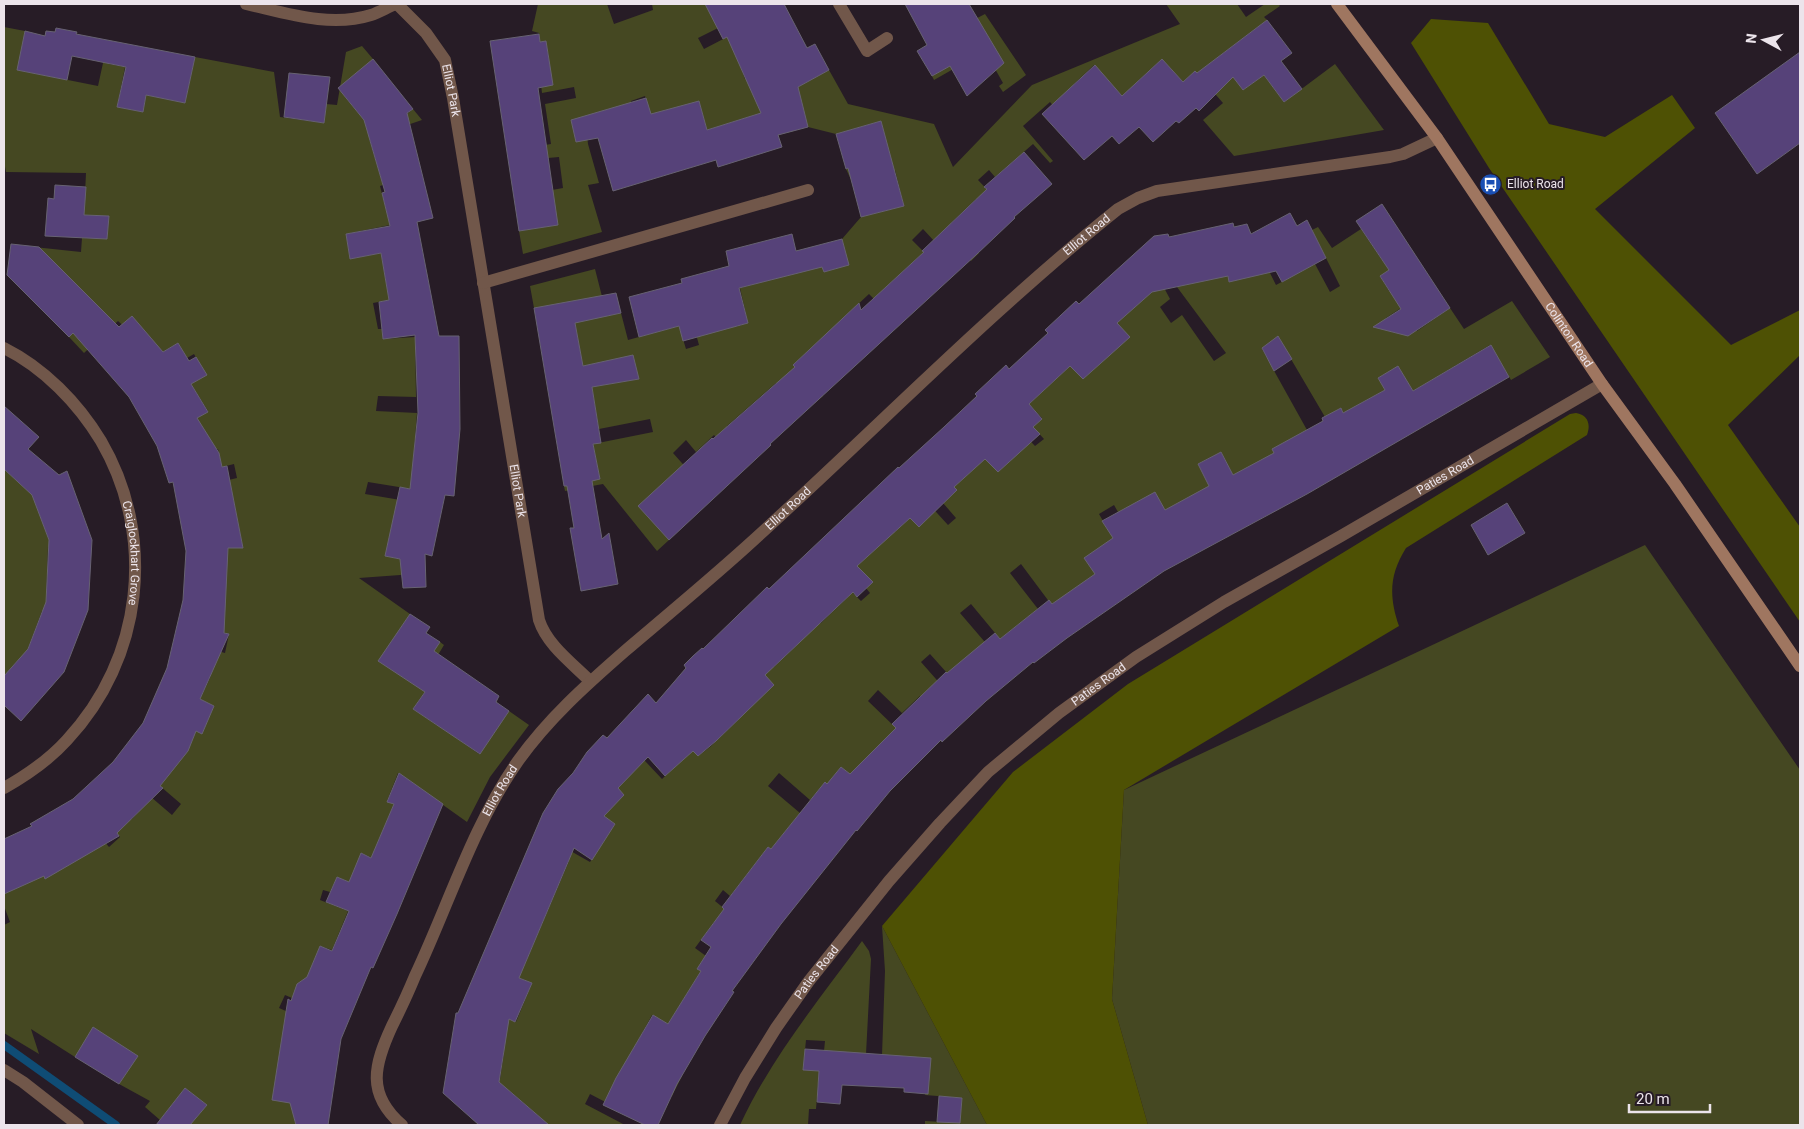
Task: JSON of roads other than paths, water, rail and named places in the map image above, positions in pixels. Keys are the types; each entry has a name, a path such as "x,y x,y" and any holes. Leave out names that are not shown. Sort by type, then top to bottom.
{"street":[{"path":"246,4 305,17 348,20 372,15 396,4"},
{"name":"Elliot Park","path":"396,4 426,33 445,60 453,98 539,620 550,642 590,681"},
{"path":"839,4 867,51 887,38"},
{"name":"Colinton Road","path":"1337,4 1437,138 1602,384 1800,666"},
{"name":"Elliot Road","path":"402,1125 390,1115 383,1103 378,1088 376,1072 380,1053 423,959 475,837 499,790 541,730 590,681 745,548 990,318 1118,210 1138,198 1157,190 1403,154 1437,138"},
{"path":"483,283 808,190"},
{"name":"Craiglockhart Grove","path":"4,348 34,367 56,385 76,405 93,427 119,477 128,504 134,532 136,560 135,589 127,635 114,670 101,696 67,741 46,760 4,788"},
{"name":"Paties Road","path":"720,1125 745,1078 776,1028 809,981 889,881 933,830 995,766 1059,713 1136,658 1216,607 1602,384"},
{"path":"4,1070 23,1082 78,1125"}],"waterway":[{"path":"4,1045 116,1125"}],"place":[{"name":"Elliot Road","path":"1491,184"}]}
